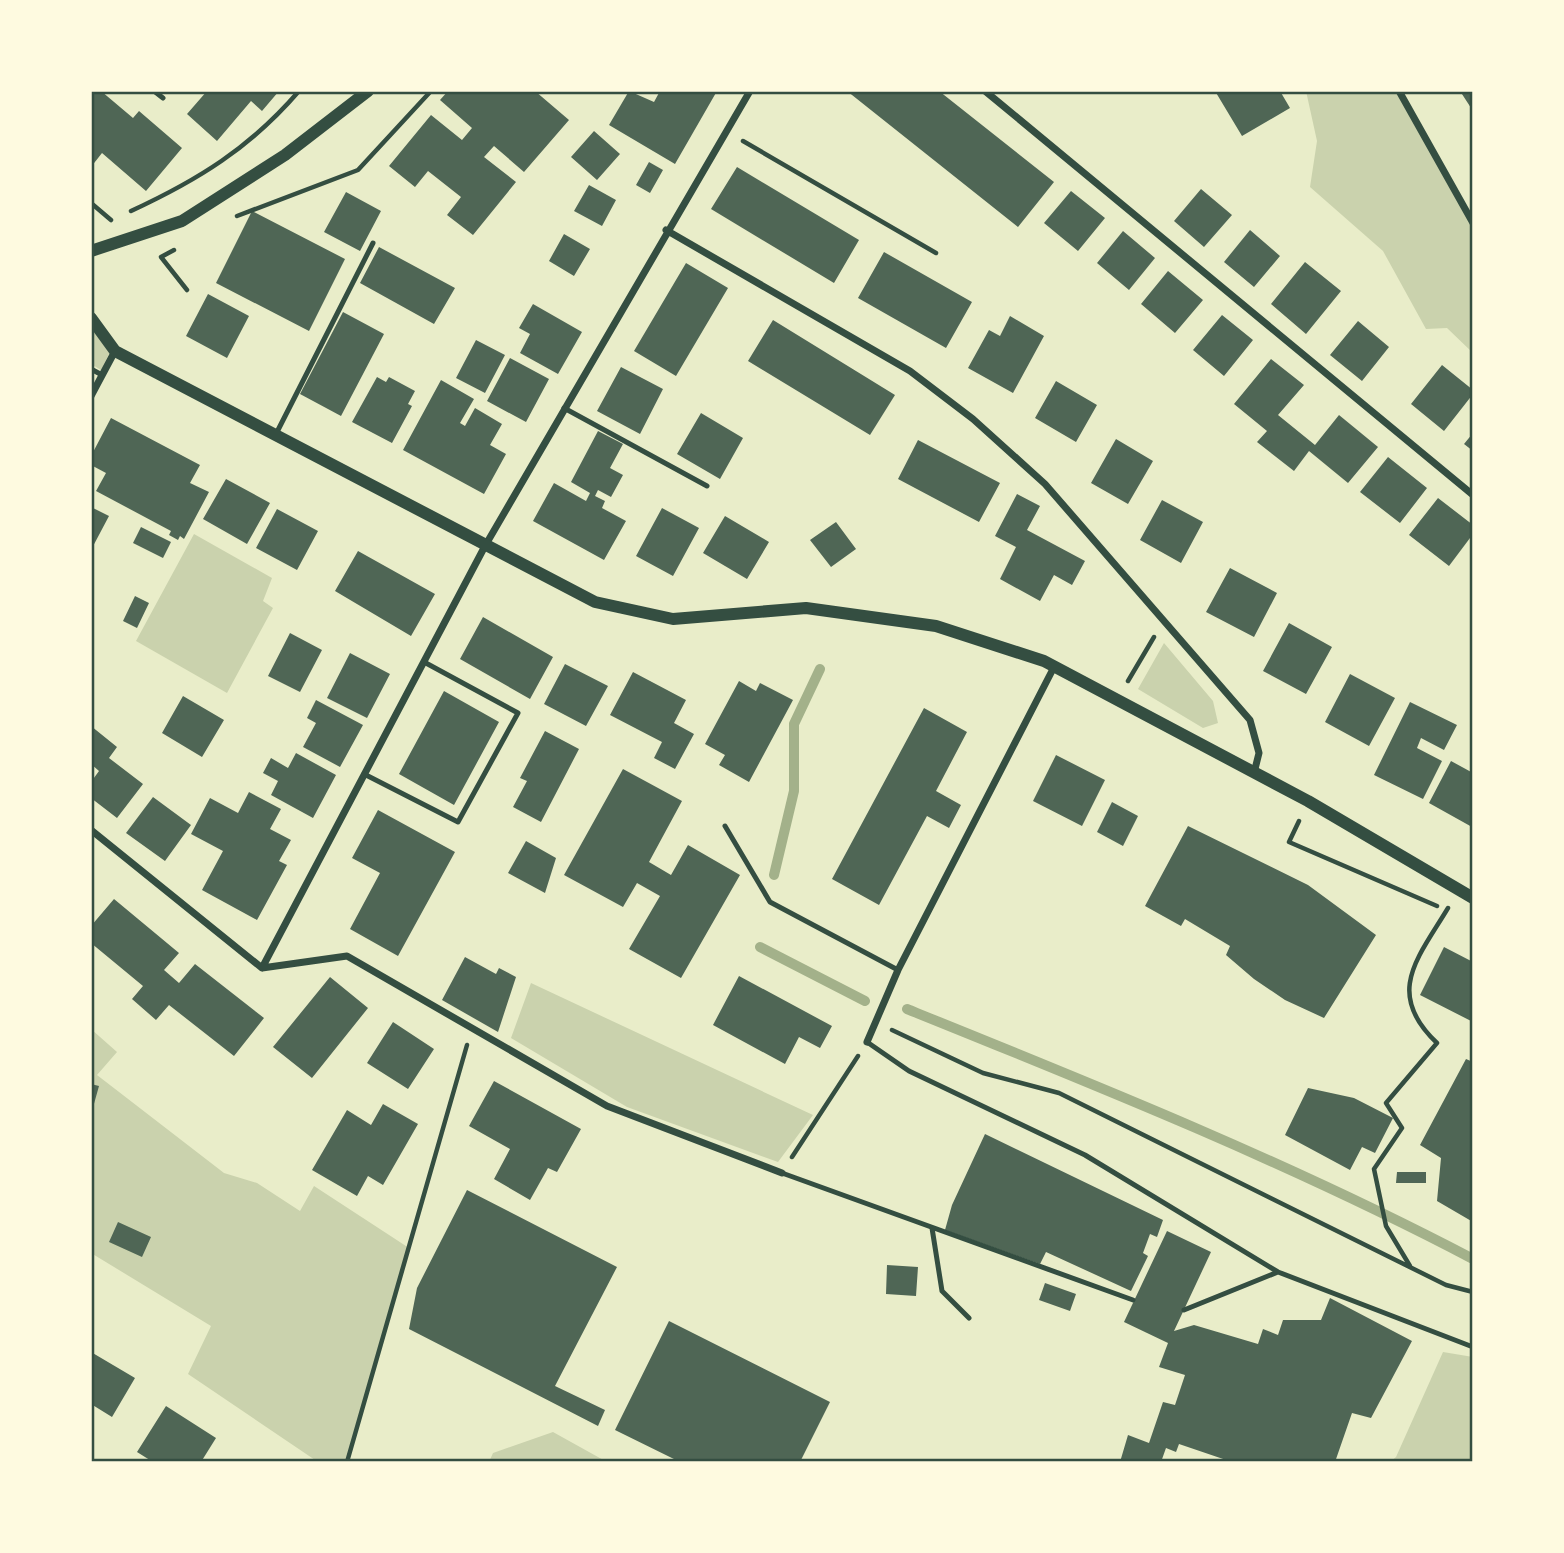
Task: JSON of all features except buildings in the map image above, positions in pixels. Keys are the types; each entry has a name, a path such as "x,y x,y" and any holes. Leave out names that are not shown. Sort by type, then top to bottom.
{"street":[{"path":"91,251 182,220 285,155 368,91"},
{"path":"262,968 485,546 666,230 750,91"},
{"path":"985,91 1473,495"},
{"path":"1399,91 1473,223"},
{"path":"666,230 910,372 973,419 1045,484 1250,720 1259,753 1254,772"},
{"path":"91,318 115,351 595,601 673,619 806,608 936,626 1044,661 1308,801 1473,898"},
{"path":"91,396 115,351"},
{"path":"867,1042 898,970 1054,667"},
{"path":"91,830 262,968 347,956 607,1106 782,1173"}],"lane":[{"path":"154,91 163,98"},
{"path":"276,434 373,243"},
{"path":"91,369 102,375"},
{"path":"564,408 707,486"},
{"path":"364,774 458,822 518,713 424,662"},
{"path":"725,826 770,902 898,970"},
{"path":"867,1042 909,1071 1085,1155 1278,1272 1473,1347"},
{"path":"782,1173 1133,1300"},
{"path":"932,1228 942,1291 970,1318"},
{"path":"1184,1311 1278,1272"}],"path":[{"path":"111,220 189,184 268,127 299,91"},
{"path":"227,221 249,209 358,170 431,91"},
{"path":"726,131 936,253"},
{"path":"183,245 161,257 187,290"},
{"path":"1133,672 1163,621"},
{"path":"1308,801 1289,842 1447,910 1409,972 1407,992 1420,1027 1437,1043 1386,1103 1402,1128 1374,1169 1386,1226 1410,1267"},
{"path":"875,1022 983,1073 1059,1093 1410,1267 1446,1284 1473,1292"},
{"path":"347,1462 472,1028"},
{"path":"782,1173 867,1042"}],"green space":[{"path":"1306,91 1399,91 1473,224 1473,353 1447,328 1426,329 1383,251 1310,187 1317,141"},
{"path":"91,326 111,350 101,370 91,364"},
{"path":"194,534 272,578 263,601 273,608 227,693 136,641"},
{"path":"1164,643 1213,701 1218,723 1203,728 1138,689"},
{"path":"531,983 813,1115 778,1162 627,1107 511,1038"},
{"path":"91,1029 117,1052 97,1075 224,1173 257,1183 300,1211 314,1186 409,1248 347,1462 318,1462 188,1374 211,1326 91,1253"},
{"path":"1443,1352 1473,1357 1473,1462 1390,1462 1396,1457"},
{"path":"553,1432 607,1462 489,1462 493,1453"}],"waterway":[{"path":"774,875 794,791 794,724 820,669"},
{"path":"760,947 865,1001"},
{"path":"907,1009 1264,1158 1473,1259"}]}
